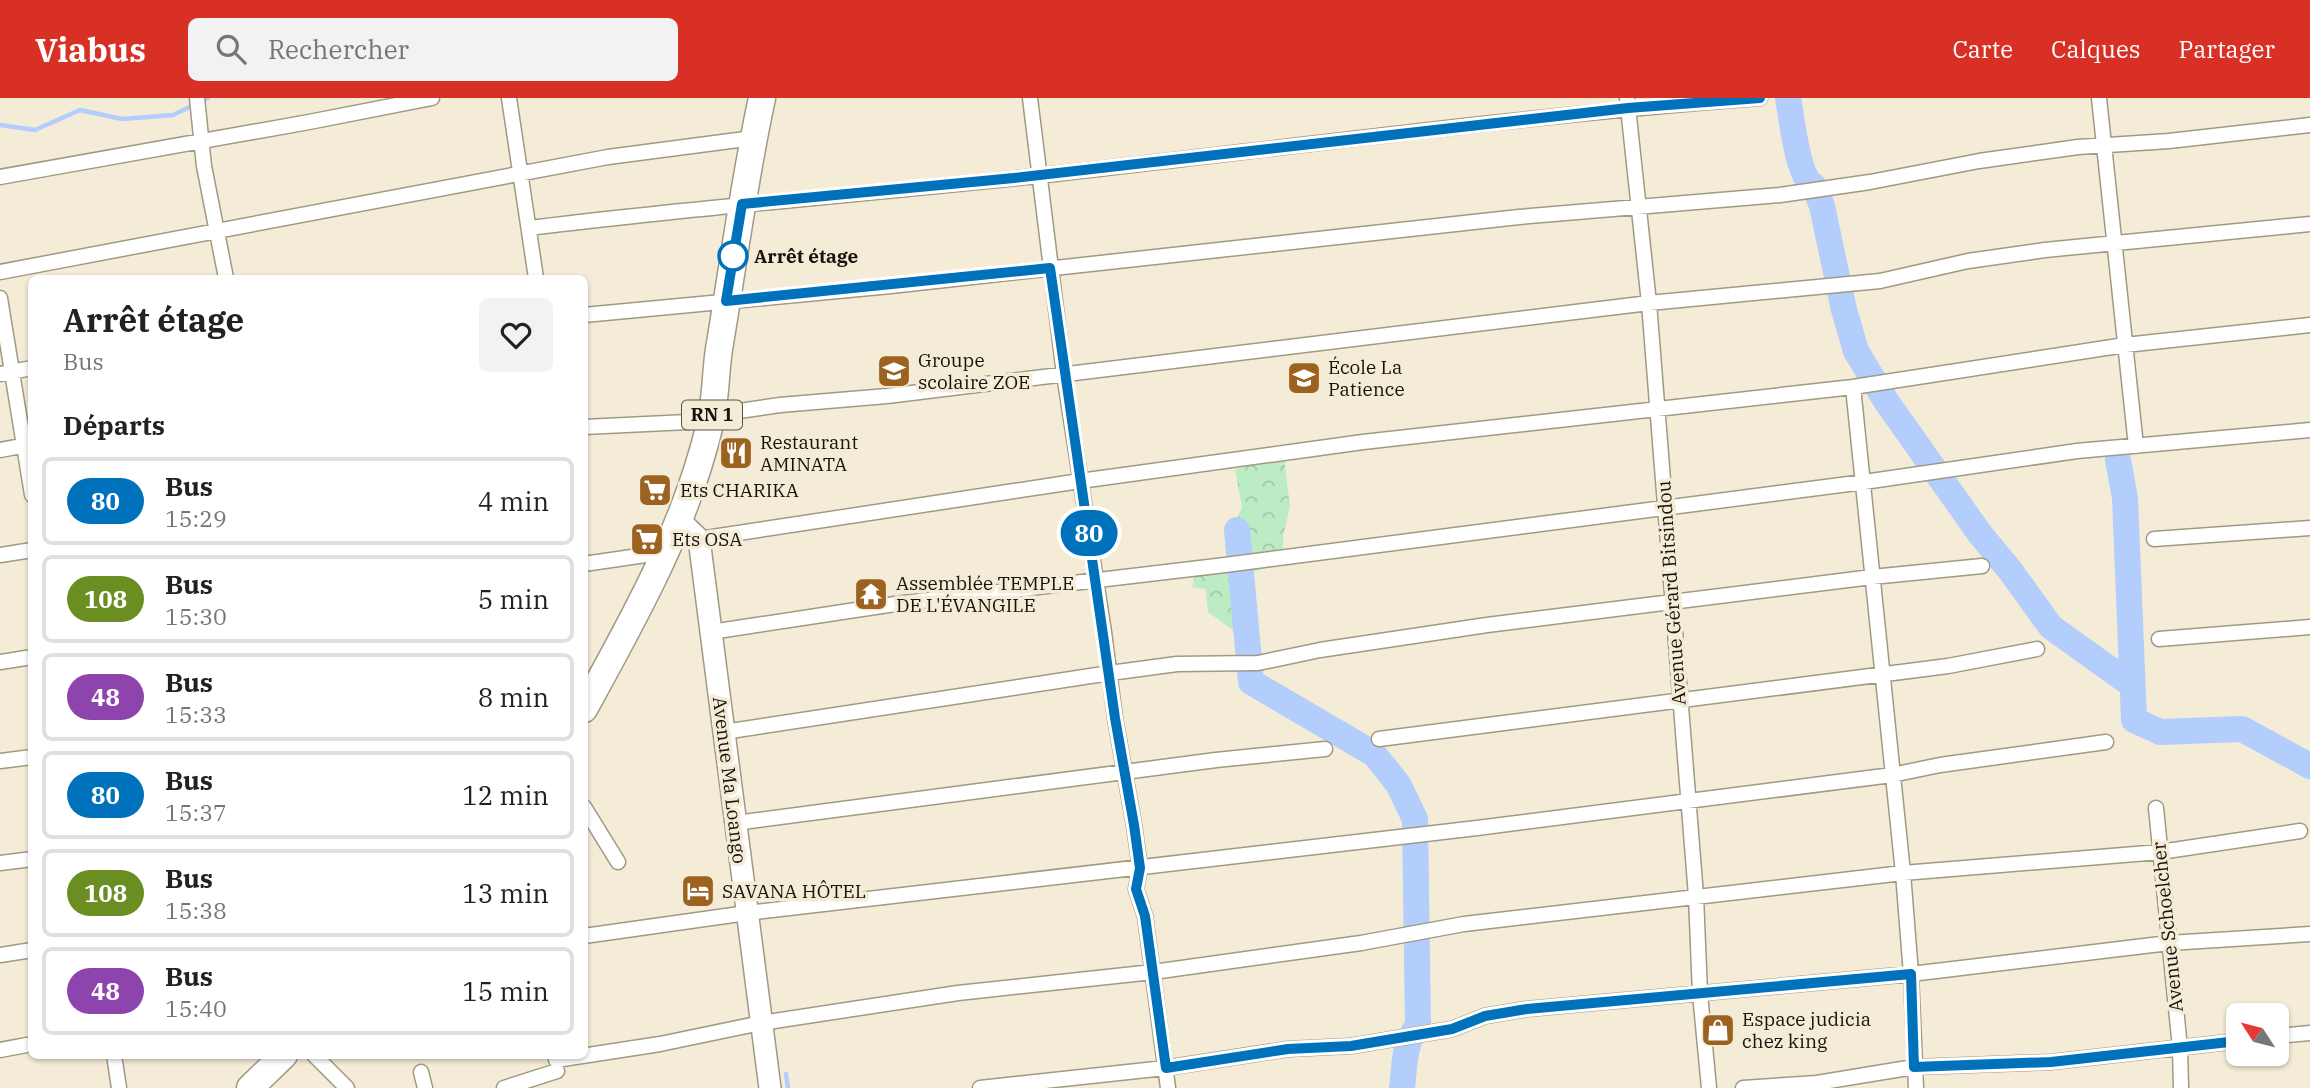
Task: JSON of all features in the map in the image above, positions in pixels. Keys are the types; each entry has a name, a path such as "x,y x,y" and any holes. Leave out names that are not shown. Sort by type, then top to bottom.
{"highway":[{"name":"RN 1","path":"588,702 668,551 690,530 712,415 726,301 762,98"},
{"path":"250,1088 280,1059"}],"main road":[{"name":"Avenue Ma Loango","path":"690,530 711,632 770,1088"}],"street":[{"path":"197,98 206,178 225,275"},
{"path":"0,177 432,98"},
{"path":"509,98 530,228 533,275"},
{"path":"1030,98 1064,374 1140,868 1136,889 1145,916 1168,1088"},
{"path":"530,228 1039,175 1628,103 1760,98"},
{"path":"2099,98 2136,446"},
{"name":"Avenue Gérard Bitsindou","path":"1628,103 1657,409 1709,1088"},
{"path":"588,315 1518,217 1780,195 1870,182 1979,161 2310,125"},
{"path":"0,272 608,157 753,138"},
{"path":"588,427 688,422 712,415 1648,303 1880,281 1968,261 2113,243 2310,224"},
{"path":"0,298 6,373 28,445 0,450"},
{"path":"690,530 1363,442 1853,387 2125,345 2310,325"},
{"path":"6,373 28,369"},
{"path":"1853,387 1903,873 1916,1088"},
{"path":"711,632 895,604 1225,565 1864,482 2077,451 2310,430"},
{"path":"2154,539 2310,528"},
{"path":"0,555 28,551"},
{"path":"588,563 668,551"},
{"path":"724,732 1177,664 1258,663 1320,650 1487,625 1982,566"},
{"path":"2159,639 2310,627"},
{"path":"1379,739 1884,675 2037,649"},
{"path":"0,662 28,658"},
{"path":"588,935 747,913 1477,828 1892,775 1940,765 2106,742"},
{"path":"736,823 1216,760 1325,749"},
{"path":"0,761 28,758"},
{"name":"Avenue Schoelcher","path":"2155,808 2180,1048 2181,1088"},
{"path":"588,814 618,863"},
{"path":"504,1088 556,1068 660,1044 761,1023 958,993 1153,972 1362,943 1464,924 1903,873 2160,852 2300,831"},
{"path":"0,863 28,860"},
{"path":"981,1088 1166,1068 1288,1049 1351,1046 1452,1029 1485,1016 1527,1009 1911,974 2169,943 2310,934"},
{"path":"0,955 28,951"},
{"path":"2289,1035 2310,1033"},
{"path":"1743,1088 1817,1083 1914,1067 2051,1062 2226,1042"},
{"path":"0,1050 28,1045"},
{"path":"115,1059 119,1088"},
{"path":"318,1059 348,1088"},
{"path":"421,1072 425,1088"}],"green space":[{"path":"1284,458 1290,506 1283,537 1283,557 1263,569 1236,576 1241,601 1254,630 1237,633 1208,612 1205,589 1192,587 1197,569 1228,566 1232,551 1243,544 1233,527 1242,508 1235,469"}],"waterway":[{"path":"0,125 35,130 80,110 122,119 173,115 208,98"},
{"path":"1788,98 1799,159 1822,206 1844,310 1856,351 1886,401 1980,534 2051,627 2132,685"},
{"path":"2118,460 2125,498 2134,720 2160,732 2242,729 2310,766"},
{"path":"1237,530 1251,682 1374,754 1398,784 1415,819 1418,1026 1407,1048 1402,1088"},
{"path":"786,1074 788,1088"}],"bus line":[{"name":"80","path":"1760,98 1628,108 1014,178 742,204 726,301 1050,268 1115,718 1140,868 1136,889 1145,916 1166,1068 1288,1049 1351,1046 1452,1029 1485,1016 1527,1009 1911,974 1914,1067 2051,1062 2226,1042"}],"place":[{"name":"Arrêt étage","path":"733,256"},
{"name":"Groupe scolaire ZOE","path":"894,371"},
{"name":"École La Patience","path":"1304,378"},
{"name":"Restaurant AMINATA","path":"736,453"},
{"name":"Ets CHARIKA","path":"655,490"},
{"name":"Ets OSA","path":"647,539"},
{"name":"Assemblée TEMPLE DE L'ÉVANGILE","path":"871,594"},
{"name":"SAVANA HÔTEL","path":"698,891"},
{"name":"Espace judicia chez king","path":"1718,1030"}]}
